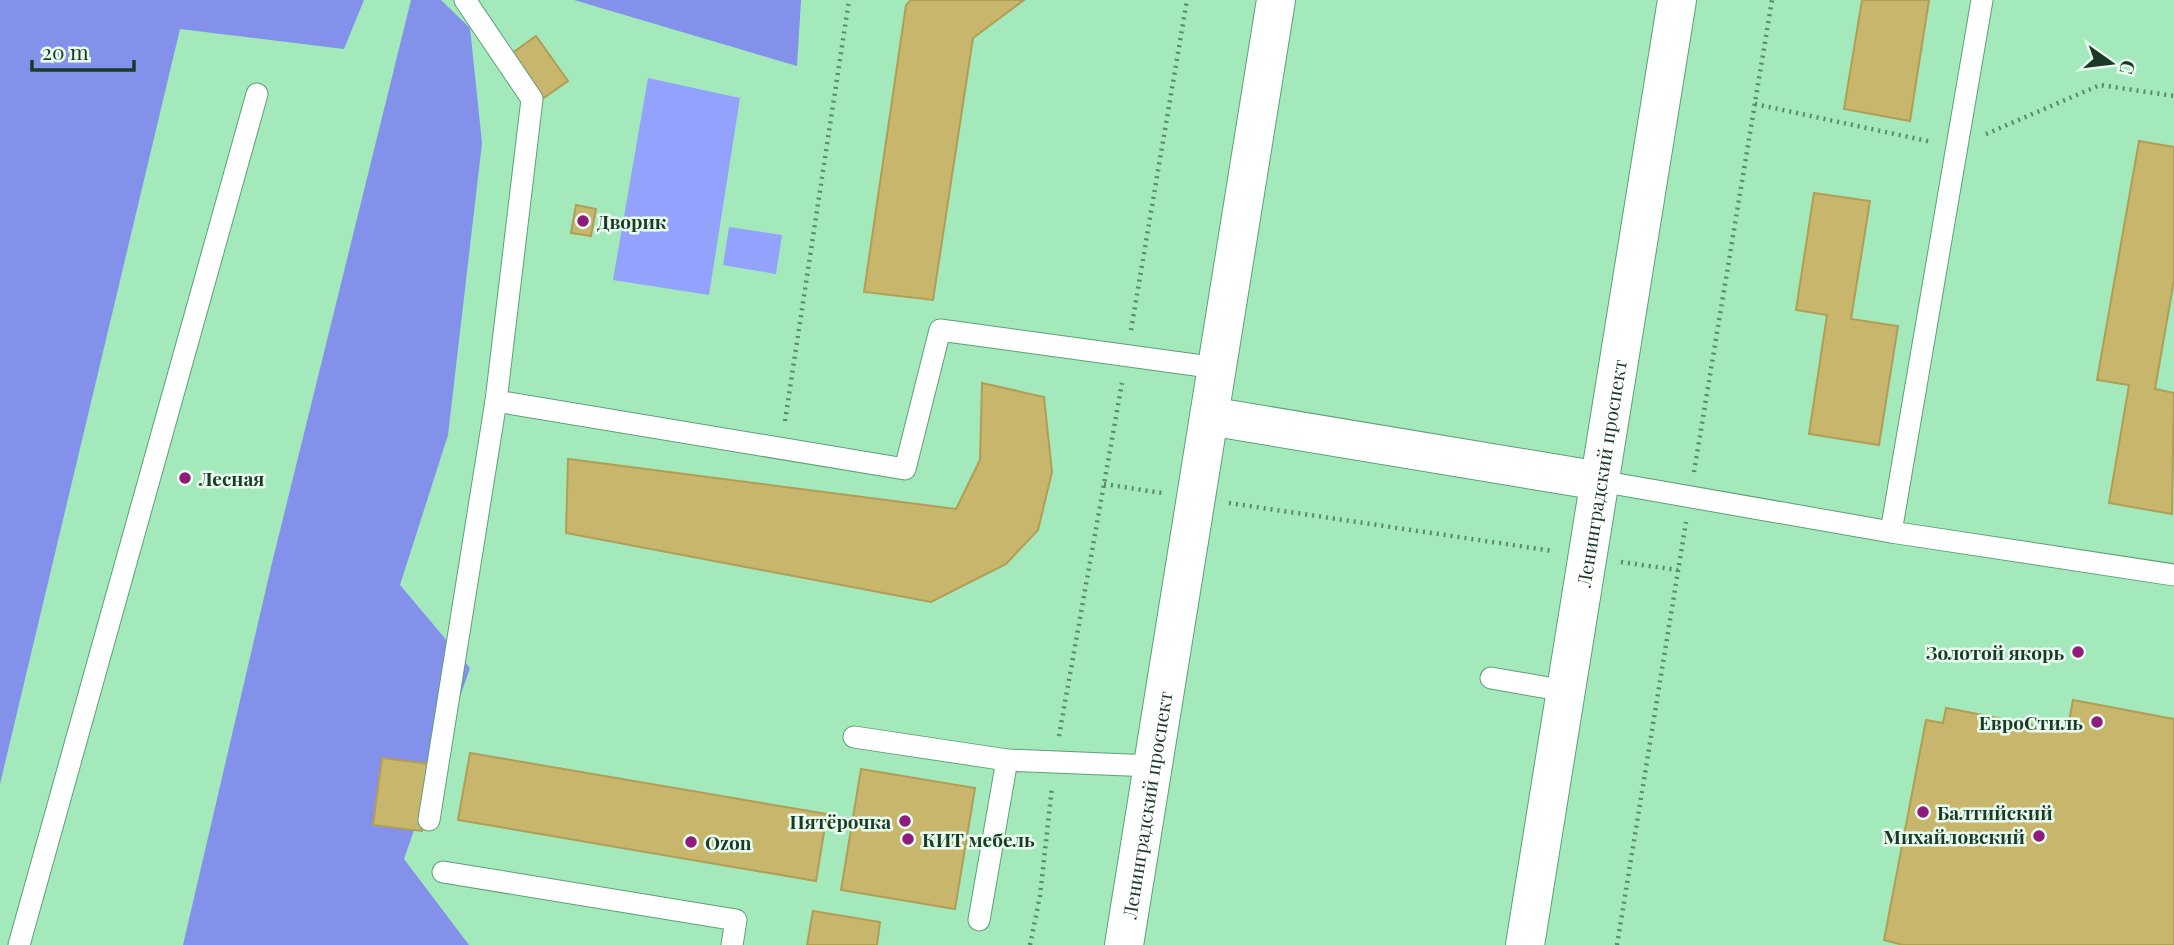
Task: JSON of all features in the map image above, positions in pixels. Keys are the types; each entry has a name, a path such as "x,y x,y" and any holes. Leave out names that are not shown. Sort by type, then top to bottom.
{"main road":[{"name":"Ленинградский проспект","path":"1124,945 1276,0"},
{"name":"Ленинградский проспект","path":"1525,945 1677,0"},
{"path":"1209,416 1600,481"}],"lane":[{"path":"429,820 496,401 532,99 465,0"},
{"path":"1891,532 1982,0"},
{"path":"19,945 257,94"},
{"path":"496,401 905,469 940,330 1217,368"},
{"path":"1600,481 1891,532 2174,576"},
{"path":"1491,678 1566,691"},
{"path":"854,737 1007,760 1152,766"},
{"path":"979,920 1007,760"},
{"path":"443,873 736,920 732,945"}],"path":[{"path":"781,448 849,0"},
{"path":"1030,945 1041,896 1054,764 1187,0"},
{"path":"1755,104 1957,147 2100,85 2174,96"},
{"path":"1104,484 1678,570"}],"shaded area":[{"path":"0,0 364,0 344,49 180,29 0,784"},
{"path":"411,0 441,0 470,28 482,143 448,435 400,585 470,668 404,859 469,945 183,945 272,563"},
{"path":"574,0 801,0 797,66"},
{"path":"648,78 740,98 709,295 613,280"},
{"path":"729,227 782,235 776,274 723,265"}],"building":[{"path":"911,0 1024,0 973,38 933,300 864,292 906,5"},
{"path":"1862,0 1929,0 1910,121 1844,109"},
{"path":"536,36 568,81 542,99 511,54"},
{"path":"2139,141 2174,147 2174,280 2155,389 2174,393 2172,514 2109,503 2129,385 2097,380"},
{"path":"1814,193 1870,201 1851,319 1898,326 1879,445 1809,434 1827,315 1796,310"},
{"name":"Дворик","path":"576,205 596,209 591,236 571,233"},
{"path":"982,383 1044,397 1052,472 1038,530 1006,564 931,602 566,533 568,459 956,509 980,460"},
{"name":"Михайловский","path":"2073,700 2174,719 2174,945 1903,945 1884,940 1926,720 1943,723 1946,708 2067,731"},
{"path":"470,753 827,814 816,881 458,820"},
{"path":"382,758 431,764 422,831 373,825"},
{"name":"КИТ мебель","path":"861,769 975,788 955,909 841,890"},
{"path":"813,911 880,922 877,945 807,945"}],"place":[{"name":"Дворик","path":"583,221"},
{"name":"Лесная","path":"185,478"},
{"name":"Золотой якорь","path":"2078,652"},
{"name":"ЕвроСтиль","path":"2097,722"},
{"name":"Балтийский","path":"1923,812"},
{"name":"Пятёрочка","path":"905,821"},
{"name":"Михайловский","path":"2039,836"},
{"name":"КИТ мебель","path":"908,839"},
{"name":"Ozon","path":"691,842"}]}
